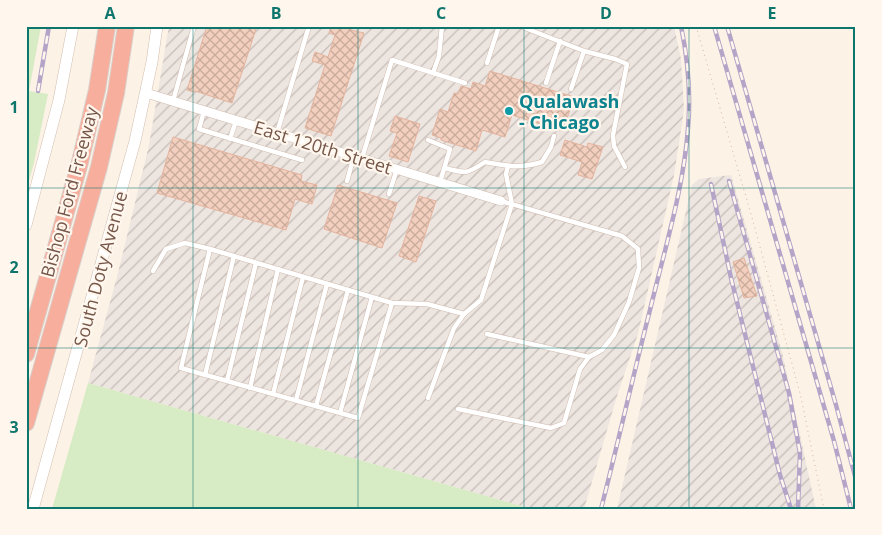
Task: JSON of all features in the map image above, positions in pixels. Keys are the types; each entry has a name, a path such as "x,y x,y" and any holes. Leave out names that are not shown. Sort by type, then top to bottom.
{"highway":[{"name":"Bishop Ford Freeway","path":"26,354 80,162 97,90 107,26"},
{"name":"Bishop Ford Freeway","path":"26,423 99,167 116,93 126,26"}],"street":[{"path":"26,225 59,100 73,26"},
{"name":"South Doty Avenue","path":"33,509 126,174 146,93 157,26"},
{"name":"East 120th Street","path":"146,93 500,201"}],"lane":[{"path":"173,101 194,26"},
{"path":"277,133 309,26"},
{"path":"433,73 439,56 442,26"},
{"path":"487,63 499,26"},
{"path":"520,26 584,51 627,64 613,135 614,146 625,167"},
{"path":"546,83 560,41"},
{"path":"571,89 584,51"},
{"path":"347,181 358,157 392,60 465,83"},
{"path":"204,111 199,129 302,160"},
{"path":"230,139 236,120"},
{"path":"445,168 463,173 485,162 526,167 542,162 551,147 554,136"},
{"path":"428,140 450,149 440,182"},
{"path":"428,398 454,328 464,314 481,300 512,204 506,174 508,166"},
{"path":"389,194 397,169"},
{"path":"458,409 551,428 564,423 580,370 589,357 602,350 614,335 629,302 639,268 638,249 622,236 500,201"},
{"path":"153,271 166,248 185,244 210,249 392,303 427,304 464,314"},
{"path":"210,249 181,368 358,418 392,303"},
{"path":"205,375 234,256"},
{"path":"227,381 256,263"},
{"path":"250,388 278,269"},
{"path":"273,394 303,277"},
{"path":"296,400 327,284"},
{"path":"316,406 348,290"},
{"path":"340,412 372,297"},
{"path":"487,334 589,357"}],"path":[{"path":"696,26 752,214 800,393 824,509"}],"shaded area":[{"path":"169,26 674,26 681,59 684,110 674,175 638,334 617,396 584,509 532,509 88,383 118,273 149,145"},
{"path":"731,175 782,352 816,509 617,509 692,185 699,179"}],"green space":[{"path":"26,26 41,26 29,91 48,94 34,163 26,191"},
{"path":"88,383 532,509 52,509"}],"building":[{"path":"207,26 246,26 256,29 232,103 187,90"},
{"path":"331,26 352,26 351,30 364,33 331,136 305,128 325,65 312,61 315,52 328,57 335,35 329,33"},
{"name":"Qualawash - Chicago","path":"490,71 574,97 563,131 512,115 505,137 482,130 476,151 441,140 441,138 432,135 440,109 448,112 454,93 458,94 461,86 471,89 473,82 485,86"},
{"path":"395,116 420,124 408,162 389,156 397,133 390,131"},
{"path":"173,137 302,175 301,181 317,185 312,204 295,199 286,230 157,193"},
{"path":"565,140 587,147 588,143 603,147 592,179 578,175 582,162 560,155"},
{"path":"338,185 397,203 382,248 324,229"},
{"path":"419,196 436,201 416,262 399,256"},
{"path":"744,258 757,296 744,298 733,262"}],"railway":[{"path":"38,91 49,26"},
{"path":"601,509 673,219 686,150 689,90 681,26"},
{"path":"714,26 834,441 851,509"},
{"path":"727,26 856,480"},
{"path":"729,181 789,393 800,453 798,509"},
{"path":"711,184 731,278 780,475 791,509"}],"place":[{"name":"Qualawash - Chicago","path":"509,111"}]}
